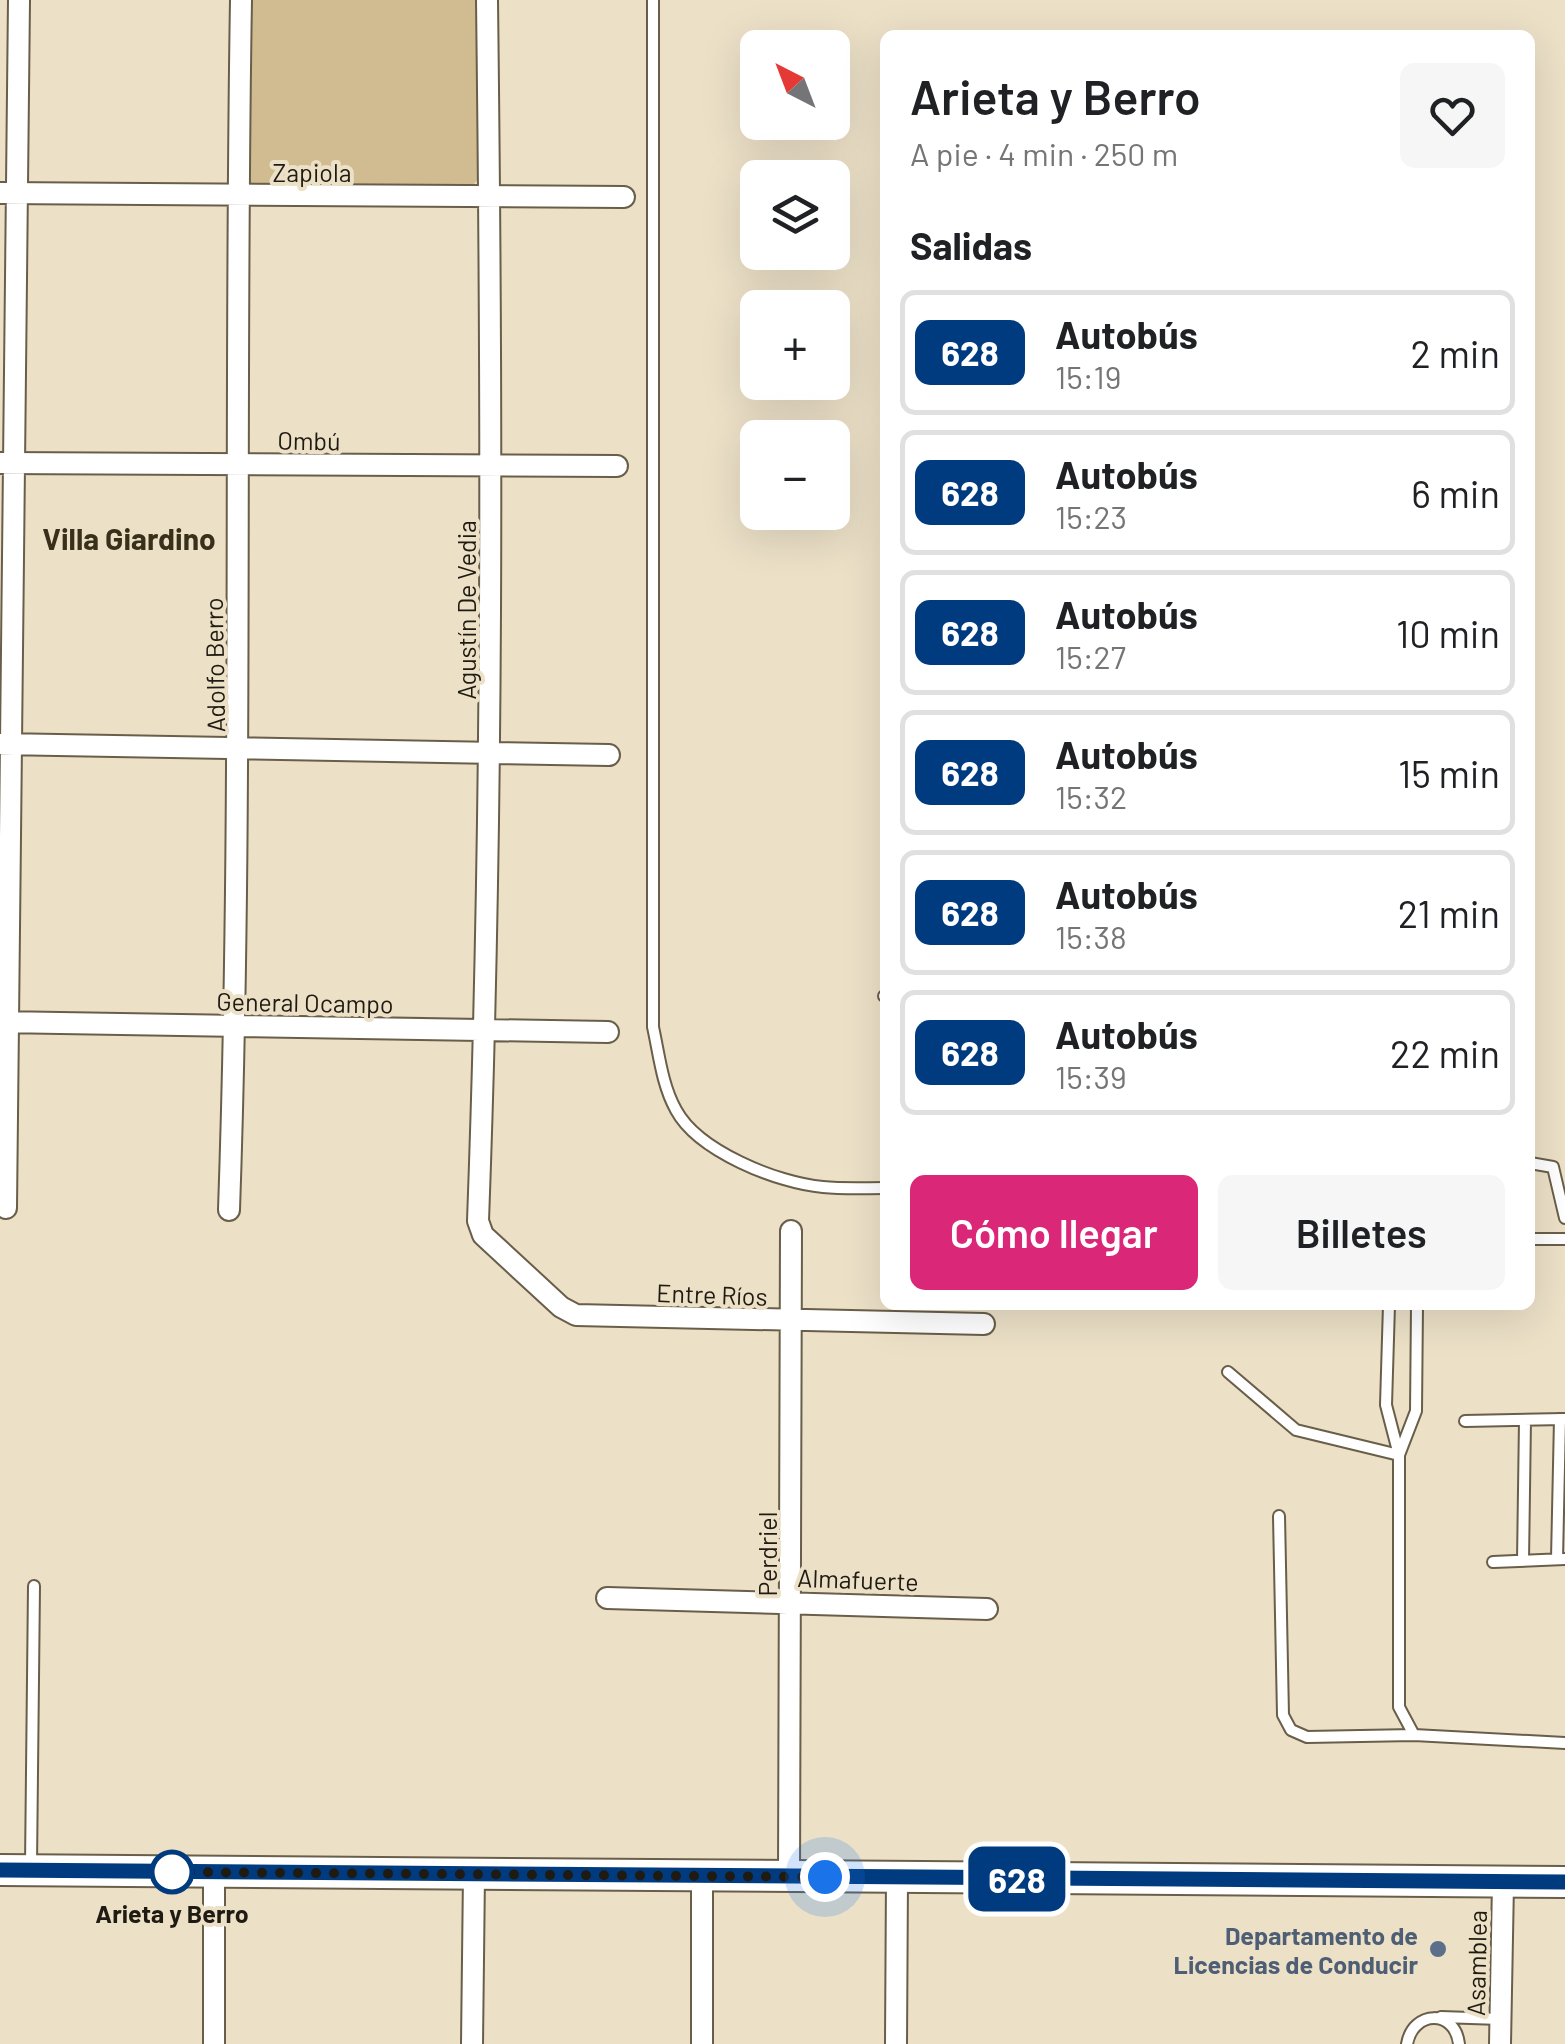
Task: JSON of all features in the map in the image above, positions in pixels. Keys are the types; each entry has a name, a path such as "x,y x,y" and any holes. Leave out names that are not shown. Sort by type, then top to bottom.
{"street":[{"path":"6,1208 9,193 20,0"},
{"name":"Adolfo Berro","path":"229,1210 240,748 237,465 241,0"},
{"name":"Agustín De Vedia","path":"478,1221 490,753 492,467 487,0"},
{"name":"Zapiola","path":"9,193 624,198"},
{"name":"Ombú","path":"8,463 617,466"},
{"path":"5,744 609,754"},
{"name":"General Ocampo","path":"4,1022 608,1032"},
{"name":"Entre Ríos","path":"478,1221 483,1235 496,1250 562,1308 576,1315 984,1324"},
{"name":"Perdriel","path":"789,1877 792,1231"},
{"name":"Almafuerte","path":"607,1598 987,1609"},
{"path":"0,1870 1565,1882"},
{"path":"214,1872 214,2044"},
{"path":"472,2044 474,1874"},
{"path":"702,1876 702,2044"},
{"path":"896,2044 897,1878"},
{"name":"Asamblea","path":"1500,2044 1503,1883"}],"lane":[{"path":"653,0 653,1027 674,1108 687,1127 714,1147 757,1170 820,1187 880,1188"},
{"path":"1535,1164 1554,1167 1565,1218"},
{"path":"1535,1239 1565,1238"},
{"path":"1389,1310 1386,1406 1399,1454 1399,1707 1414,1735"},
{"path":"1399,1454 1416,1411 1417,1310"},
{"path":"1228,1372 1296,1430 1399,1454"},
{"path":"1465,1421 1562,1419 1561,1559 1493,1562"},
{"path":"1523,1560 1525,1420"},
{"path":"1278,1516 1283,1715 1291,1730 1308,1737 1414,1735 1565,1743"},
{"path":"32,1870 34,1586"},
{"path":"1435,2017 1451,2024 1459,2044"},
{"path":"1407,2044 1413,2027 1426,2018 1500,2019"}],"shaded area":[{"path":"240,0 477,0 478,179 471,188 252,186 245,177"}],"bus line":[{"name":"628","path":"0,1870 1565,1882"}],"place":[{"name":"Arieta y Berro","path":"172,1872"},
{"name":"Departamento de Licencias de Conducir","path":"1438,1949"}],"district":[{"name":"Villa Giardino","path":"129,538"}],"route":[{"path":"172,1872 825,1877"}]}
